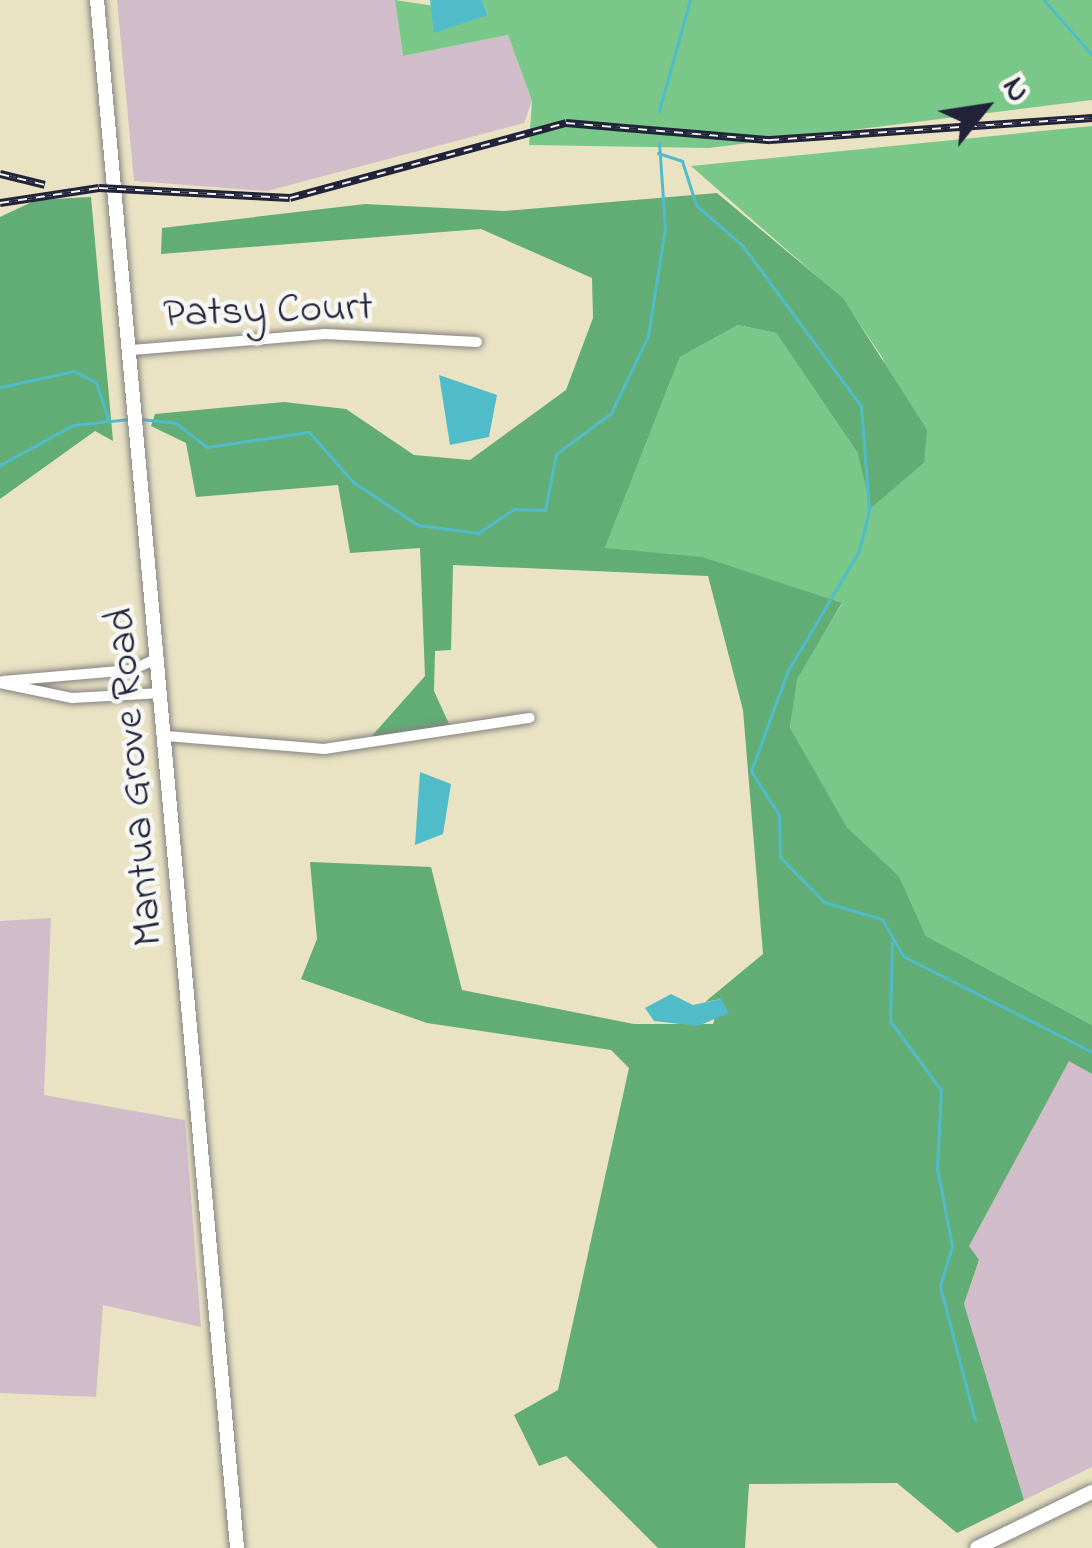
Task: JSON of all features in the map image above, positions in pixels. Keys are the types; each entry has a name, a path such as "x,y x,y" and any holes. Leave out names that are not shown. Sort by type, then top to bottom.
{"main road":[{"name":"Mantua Grove Road","path":"98,0 237,1548"},
{"path":"977,1548 1092,1492"}],"street":[{"name":"Patsy Court","path":"132,350 326,334 477,342"},
{"path":"0,682 132,670 158,658"},
{"path":"0,682 72,698 162,692"},
{"path":"166,736 324,749 530,718"}],"shaded area":[{"path":"117,0 395,0 403,56 508,35 532,101 524,123 267,191 134,181"},
{"path":"51,918 44,1095 185,1120 201,1327 103,1305 96,1397 0,1393 0,921"},
{"path":"1069,1060 1092,1074 1092,1467 1024,1500 964,1304 979,1261 968,1246"}],"green space":[{"path":"395,0 488,14 482,0 1092,0 1092,100 709,148 529,145 532,101 508,35 403,56"},
{"path":"1092,126 1092,1025 926,936 899,876 847,827 790,729 796,679 842,604 605,548 680,357 738,325 776,333 857,452 871,507 924,463 882,357 843,299 691,166"},
{"path":"717,193 843,298 927,430 924,463 871,508 857,452 776,333 738,325 680,357 605,548 702,557 842,603 797,679 790,728 847,827 899,876 926,936 1092,1025 1092,1074 1069,1061 969,1246 979,1260 964,1304 1024,1500 957,1533 897,1483 749,1484 745,1548 658,1548 566,1456 539,1466 514,1415 558,1390 629,1068 611,1050 427,1023 301,979 317,939 310,862 431,867 462,990 634,1024 713,1024 721,999 705,1002 763,954 743,710 708,576 453,565 451,650 435,651 434,691 450,726 370,738 425,676 420,548 350,553 338,485 196,497 186,443 151,426 155,414 284,402 346,409 414,455 470,460 566,390 593,318 592,278 481,229 161,254 162,228 365,204 504,211"},
{"path":"91,197 113,441 95,431 0,499 0,217 36,200"}],"water":[{"path":"430,0 482,0 488,15 434,33"},
{"path":"439,375 497,395 489,437 450,445"},
{"path":"420,772 451,784 443,834 415,845"},
{"path":"671,994 693,1005 721,999 729,1013 698,1026 654,1021 645,1008"}],"waterway":[{"path":"659,111 690,0"},
{"path":"1044,0 1092,55"},
{"path":"140,419 176,423 207,447 309,432 353,482 418,525 478,533 514,509 545,510 556,454 611,413 648,336 665,228 659,143"},
{"path":"658,153 682,161 696,205 742,245 861,406 869,510 859,551 788,670 751,771 779,815 780,857 824,902 882,919 903,956 1092,1052"},
{"path":"0,387 74,371 96,382 108,419"},
{"path":"0,465 73,425 130,419"},
{"path":"892,943 890,1021 941,1090 937,1168 952,1246 940,1286 975,1420"}],"railway":[{"path":"0,203 99,188 290,198 566,123 770,140 1092,118"},
{"path":"0,174 45,185"}]}
